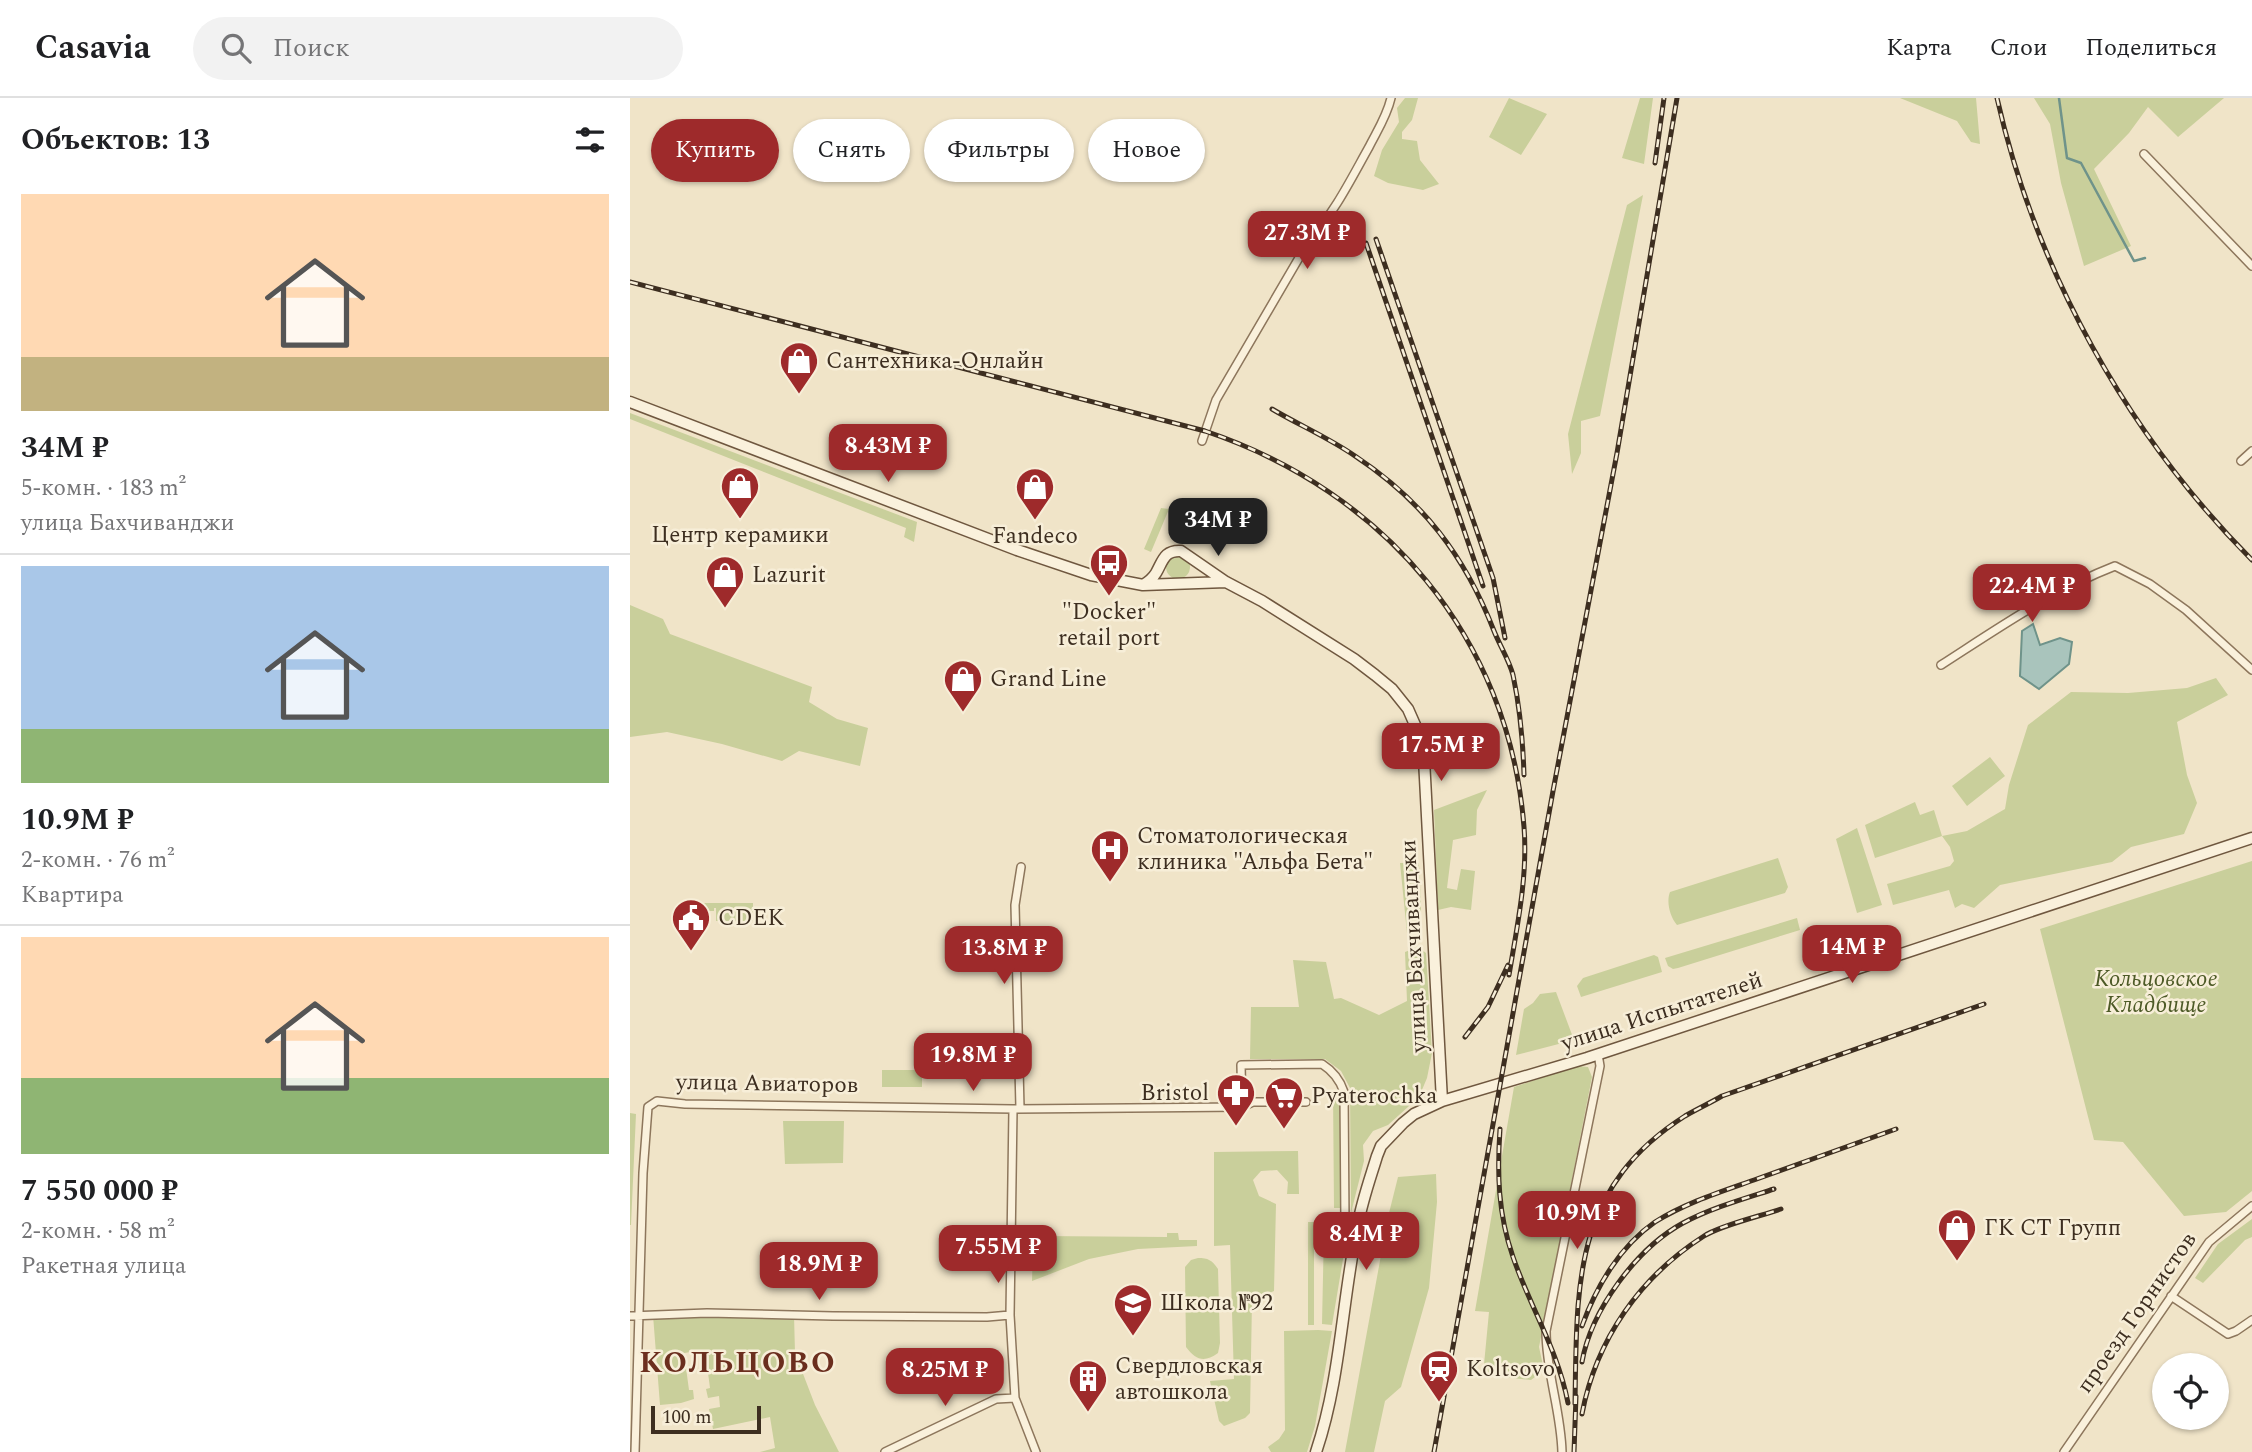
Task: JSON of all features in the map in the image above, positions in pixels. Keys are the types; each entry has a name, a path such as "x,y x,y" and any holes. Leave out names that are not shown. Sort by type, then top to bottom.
{"main road":[{"path":"630,402 1017,550 1091,575 1143,585 1226,582"},
{"path":"1143,585 1150,580 1165,555 1175,550 1192,559 1194,564 1192,575 1182,583"},
{"name":"улица Бахчиванджи","path":"1192,559 1320,637 1375,675 1408,709 1419,734 1424,759 1441,1101"},
{"path":"1158,569 1169,583"},
{"name":"улица Испытателей","path":"1441,1101 1598,1054 2252,838"},
{"path":"1316,1452 1324,1429 1342,1332 1358,1224 1377,1157 1381,1146 1403,1123 1414,1114 1441,1101"}],"street":[{"path":"1202,441 1216,400 1310,239 1325,223 1354,175 1388,110 1391,98"},
{"path":"2144,154 2252,266"},
{"path":"2241,461 2252,451"},
{"path":"1941,665 2026,611 2115,566 2150,584 2186,610 2252,670"},
{"path":"1021,867 1015,905 1017,1109 1010,1315 1015,1398 1035,1452"},
{"path":"1562,1452 1562,1432 1546,1352 1546,1331 1600,1066 1598,1054"},
{"path":"1242,1107 1241,1065 1322,1064 1331,1070 1344,1091 1345,1223 1358,1224"},
{"name":"улица Авиаторов","path":"639,1316 643,1173 648,1107 657,1101 685,1104 1017,1109 1242,1107 1253,1102 1306,1102"},
{"name":"проезд Горнистов","path":"2064,1452 2209,1241 2252,1206"},
{"path":"2171,1296 2228,1335 2252,1320"},
{"path":"630,1316 707,1312 833,1316 1010,1315"},
{"path":"635,1452 639,1316"},
{"path":"885,1452 996,1399 1015,1398"}],"green space":[{"path":"1405,98 1418,98 1412,120 1402,132 1402,139 1417,141 1420,160 1439,184 1423,190 1388,183 1374,176 1382,150 1399,122 1397,108"},
{"path":"1509,98 1547,114 1521,155 1489,137"},
{"path":"1640,98 1653,98 1644,164 1622,158"},
{"path":"1900,98 1976,98 1980,144 1971,142 1957,121"},
{"path":"2034,98 2224,98 2178,137 2148,107 2129,133 2094,169 2131,246 2084,266 2061,183 2050,124"},
{"path":"1643,195 1600,416 1581,421 1581,453 1572,474 1568,434 1627,205"},
{"path":"630,413 917,522 914,542 904,537 906,528 630,419"},
{"path":"1161,508 1169,509 1151,552 1144,549"},
{"path":"1178,555 1186,559 1190,567 1186,575 1178,579 1170,575 1166,567 1170,559"},
{"path":"630,605 663,619 670,634 812,687 809,702 837,719 868,728 860,766 799,751 782,761 667,732 630,737"},
{"path":"2216,678 2228,695 2177,722 2187,775 2197,803 2184,834 2131,847 2112,862 2000,885 1974,908 1962,904 1955,908 1949,890 1893,905 1887,884 1950,866 1954,861 1950,847 1942,836 1967,831 2005,809 2009,785 2028,725 2071,692 2128,693 2187,688"},
{"path":"1990,757 2005,776 1967,806 1952,786"},
{"path":"1487,790 1477,810 1476,835 1453,840 1447,888 1457,890 1461,869 1475,871 1471,910 1451,907 1438,910 1434,810"},
{"path":"1915,802 1920,815 1934,810 1942,836 1875,858 1865,825"},
{"path":"1857,828 1882,905 1857,913 1836,839"},
{"path":"1778,858 1788,887 1785,893 1677,925 1675,922 1669,905 1670,892"},
{"name":"Кольцовское Кладбище","path":"2252,861 2252,1191 2226,1212 2184,1216 2123,1142 2094,1140 2040,929"},
{"path":"1400,863 1419,863 1420,931 1407,933"},
{"path":"700,903 753,903 753,921 716,921 716,908 714,911 700,911"},
{"path":"1797,918 1800,930 1678,968 1668,966 1665,958"},
{"path":"1418,947 1426,953 1432,1053 1427,1078 1419,1097 1388,1125 1373,1131 1363,1145 1364,1161 1351,1213 1350,1088 1341,1071 1325,1059 1250,1059 1251,1007 1299,1007 1293,960 1326,962 1334,999 1341,998 1379,1015 1407,1001 1405,952"},
{"path":"1654,955 1658,957 1662,972 1581,997 1577,986 1583,978"},
{"path":"1556,992 1574,1040 1516,1055 1524,1009 1540,994"},
{"path":"1577,1066 1588,1067 1592,1077 1539,1347 1544,1370 1531,1380 1483,1375 1489,1312 1475,1311 1514,1087"},
{"path":"882,1070 922,1070 922,1087 882,1087"},
{"path":"1333,1091 1343,1092 1343,1208 1334,1208"},
{"path":"630,1113 636,1114 631,1225 630,1225"},
{"path":"783,1121 844,1121 843,1163 785,1164"},
{"path":"1298,1151 1299,1194 1287,1194 1288,1182 1277,1170 1261,1171 1253,1180 1259,1196 1276,1204 1274,1291 1252,1301 1250,1413 1245,1418 1224,1426 1219,1421 1210,1381 1234,1379 1230,1245 1214,1246 1214,1152"},
{"path":"1436,1174 1437,1202 1429,1288 1401,1387 1385,1401 1374,1452 1345,1452 1388,1217 1398,1177"},
{"path":"2252,1219 2252,1237 2245,1240 2203,1283 2195,1278 2218,1244"},
{"path":"1308,1222 1314,1222 1314,1325 1308,1325"},
{"path":"1348,1229 1332,1325 1322,1324 1324,1230"},
{"path":"1167,1233 1178,1233 1179,1240 1197,1240 1197,1246 1138,1249 1089,1259 1032,1281 1033,1248 1041,1236 1167,1237"},
{"path":"1191,1260 1210,1260 1218,1269 1220,1343 1218,1353 1204,1359 1193,1355 1186,1347 1185,1267"},
{"path":"653,1315 794,1315 795,1353 815,1405 839,1452 760,1452 775,1448 770,1417 713,1429 709,1409 720,1407 719,1396 708,1398 706,1389 710,1388 705,1350 684,1353 689,1390 693,1390 694,1399 660,1405"},
{"path":"1284,1331 1332,1331 1315,1426 1307,1452 1271,1452 1268,1447 1279,1439 1285,1430"}],"water":[{"path":"2033,624 2040,645 2060,638 2072,642 2069,664 2039,689 2020,676 2022,631"}],"waterway":[{"path":"2059,98 2067,158 2081,163 2134,261 2145,258"}],"railway":[{"path":"1655,163 1664,98"},
{"path":"1434,1452 1617,453 1677,98"},
{"path":"1997,98 2014,162 2036,225 2062,287 2092,347 2165,459 2207,511 2252,560"},
{"path":"1376,239 1493,578 1505,638"},
{"path":"1366,243 1483,586"},
{"path":"630,282 1205,431 1269,457 1328,491 1381,533 1426,580 1464,634 1493,693 1513,758 1524,827 1521,901 1509,975"},
{"path":"1272,409 1335,443 1379,473 1421,511 1455,555 1470,578 1511,669 1519,712 1524,775"},
{"path":"1465,1037 1488,1007 1508,965"},
{"path":"1575,1404 1577,1319 1588,1242 1601,1207 1620,1175 1648,1144 1685,1116 1722,1096 1984,1004"},
{"path":"1500,1129 1500,1193 1504,1225 1520,1275 1558,1365 1568,1403"},
{"path":"1582,1326 1602,1282 1620,1255 1655,1222 1703,1198 1896,1129"},
{"path":"1582,1362 1587,1342 1606,1302 1633,1264 1649,1248 1683,1223 1727,1204 1774,1189"},
{"path":"1582,1414 1598,1360 1610,1335 1641,1290 1660,1270 1711,1232 1781,1209"},
{"path":"1574,1452 1576,1396"}],"place":[{"name":"Сантехника-Онлайн","path":"799,395"},
{"name":"Центр керамики","path":"740,520"},
{"name":"Fandeco","path":"1035,521"},
{"name":"\"Docker\" retail port","path":"1109,597"},
{"name":"Lazurit","path":"725,609"},
{"name":"Grand Line","path":"963,713"},
{"name":"Стоматологическая клиника \"Альфа Бета\"","path":"1110,883"},
{"name":"CDEK","path":"691,952"},
{"name":"Bristol","path":"1236,1127"},
{"name":"Pyaterochka","path":"1284,1130"},
{"name":"ГК СТ Групп","path":"1957,1262"},
{"name":"Школа №92","path":"1133,1337"},
{"name":"Koltsovo","path":"1439,1403"},
{"name":"Свердловская автошкола","path":"1088,1413"}],"district":[{"name":"КОЛЬЦОВО","path":"738,1363"}]}
